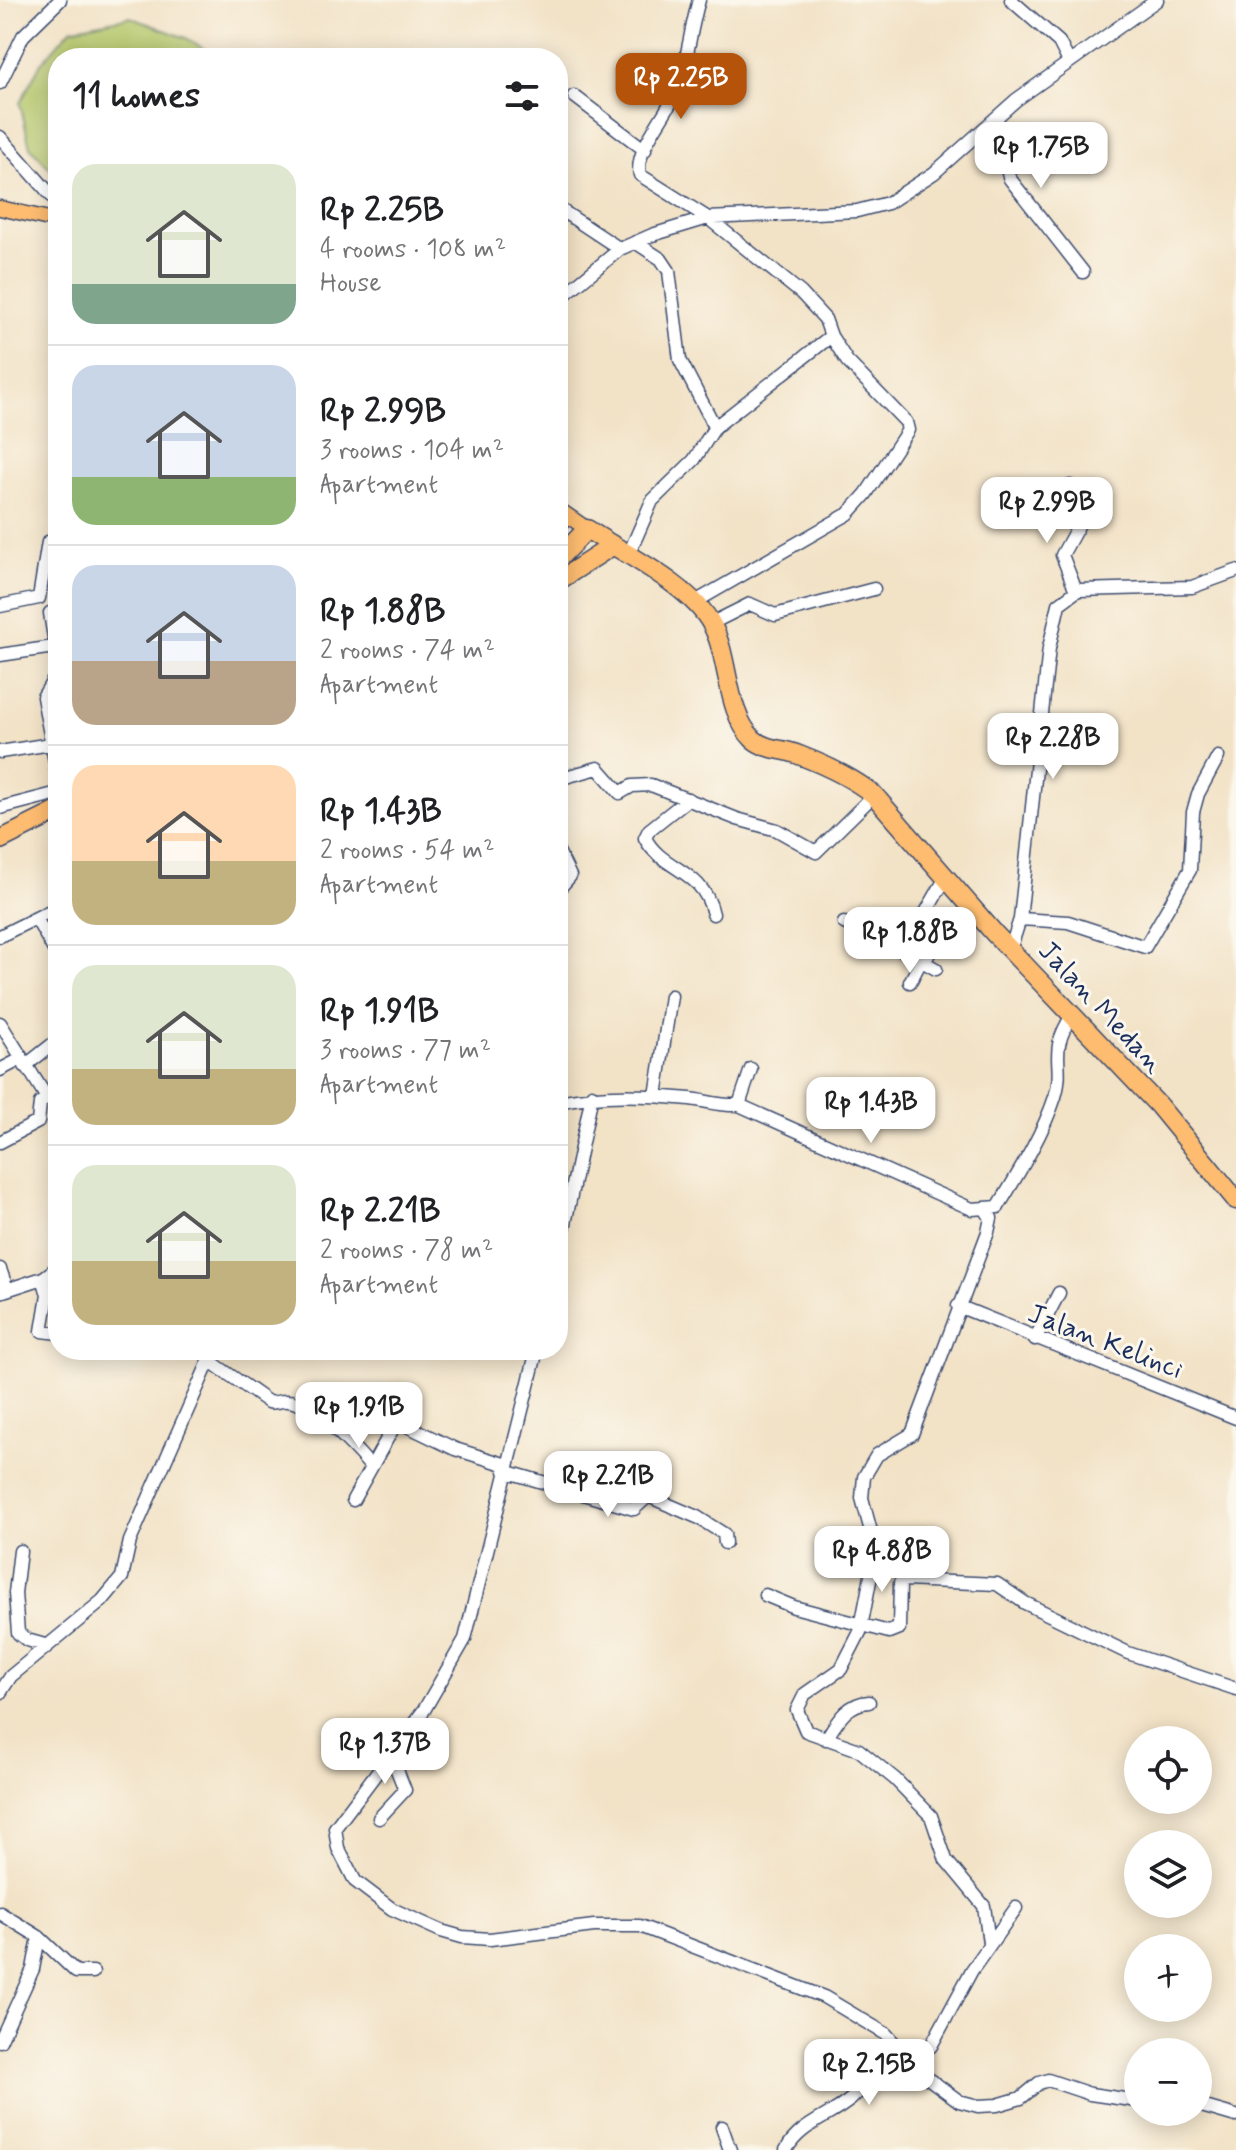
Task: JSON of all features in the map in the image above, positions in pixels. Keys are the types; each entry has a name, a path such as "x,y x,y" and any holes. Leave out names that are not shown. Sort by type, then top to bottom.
{"highway":[{"name":"Jalan Medan","path":"587,529 695,602 712,623 736,705 752,737 770,749 795,753 849,778 874,795 1010,950 1158,1105 1236,1200"},
{"path":"568,549 587,529"},
{"path":"568,576 620,551"},
{"path":"0,840 48,816"},
{"path":"0,853 48,830"}],"main road":[{"path":"0,208 48,219"},
{"name":"Jalan Medan","path":"568,516 587,529"}],"street":[{"path":"0,83 23,36 60,0"},
{"path":"695,602 848,514 906,435 906,422 847,361 815,306 708,218 641,177 639,166 645,150 676,91 699,0"},
{"path":"1011,0 1059,42 1069,62"},
{"path":"568,292 620,249 708,218 857,211 888,203 934,173 1016,100 1157,0"},
{"path":"574,96 645,150"},
{"path":"996,119 1005,135 1006,167 1010,179 1083,272"},
{"path":"0,137 48,192"},
{"path":"568,215 620,249"},
{"path":"635,242 661,259 669,271 680,360 715,427"},
{"path":"620,551 652,501 692,463 715,427 831,336"},
{"path":"1070,486 1090,506 1062,555 1076,591"},
{"path":"0,606 39,598 48,542"},
{"path":"1010,950 1020,919 1049,648 1059,604 1076,591 1192,587 1236,571"},
{"path":"712,623 750,604 775,615 874,589"},
{"path":"0,655 48,648"},
{"path":"48,688 44,694 48,723"},
{"path":"0,752 48,744"},
{"path":"1020,919 1068,922 1145,947 1190,870 1193,812 1198,794 1218,757"},
{"path":"568,777 597,768 620,793 632,786 648,785 777,830 816,852 874,795"},
{"path":"0,808 48,796"},
{"path":"688,799 649,830 646,840 701,885 713,914"},
{"path":"902,950 924,920 945,879"},
{"path":"0,936 48,912"},
{"path":"36,918 48,939"},
{"path":"844,923 927,964"},
{"path":"910,982 927,964 937,938"},
{"path":"656,1096 671,996"},
{"path":"568,1100 592,1095 656,1096 719,1107 739,1105 972,1209 986,1210 998,1207 1054,1099 1058,1083 1058,1040 1073,1014"},
{"path":"0,1023 23,1062 48,1089"},
{"path":"0,1070 23,1062 48,1046"},
{"path":"739,1105 751,1069"},
{"path":"568,1209 592,1095"},
{"path":"0,1142 38,1122 40,1104 48,1098"},
{"path":"986,1210 991,1218 988,1232 912,1434 884,1449 869,1464 864,1477 862,1498 876,1550 862,1626 841,1669 805,1694 798,1703 798,1716 802,1727 869,1758 931,1816 946,1860 984,1906 989,1943"},
{"path":"0,1269 3,1290 48,1274"},
{"path":"43,1278 48,1295 42,1331 48,1332"},
{"path":"1035,1339 1059,1293"},
{"name":"Jalan Kelinci","path":"958,1306 1236,1418"},
{"path":"0,1693 11,1676 102,1601 122,1577 130,1541 210,1360"},
{"path":"217,1360 268,1402 286,1401 303,1407 344,1438 371,1467"},
{"path":"534,1360 465,1639 424,1710 335,1828 338,1848 355,1881 392,1909 441,1931 474,1939 594,1926 640,1926 656,1930 815,1993 886,2034 911,2063 948,2094 978,2106 1021,2098 1039,2083 1048,2080 1090,2094 1124,2099"},
{"path":"353,1500 397,1421 455,1449 506,1468 634,1509 645,1497 650,1497 720,1530 725,1543"},
{"path":"20,1551 16,1587 18,1633 27,1640 45,1645"},
{"path":"765,1595 791,1607 881,1632 899,1628 900,1583 905,1580 997,1584 1025,1603 1128,1653 1236,1689"},
{"path":"826,1739 842,1714 856,1703 869,1702"},
{"path":"379,1818 405,1790 391,1755"},
{"path":"911,2063 931,2046 989,1943 1016,1908"},
{"path":"0,1913 39,1937 76,1972 93,1972"},
{"path":"0,2041 33,1969 39,1937"},
{"path":"786,2150 793,2137 847,2102 901,2048"},
{"path":"1212,2109 1236,2116"},
{"path":"722,2127 730,2150"}],"green space":[{"path":"130,17 186,38 202,48 54,48 71,29"},
{"path":"48,55 48,166 30,147 20,103"}]}
